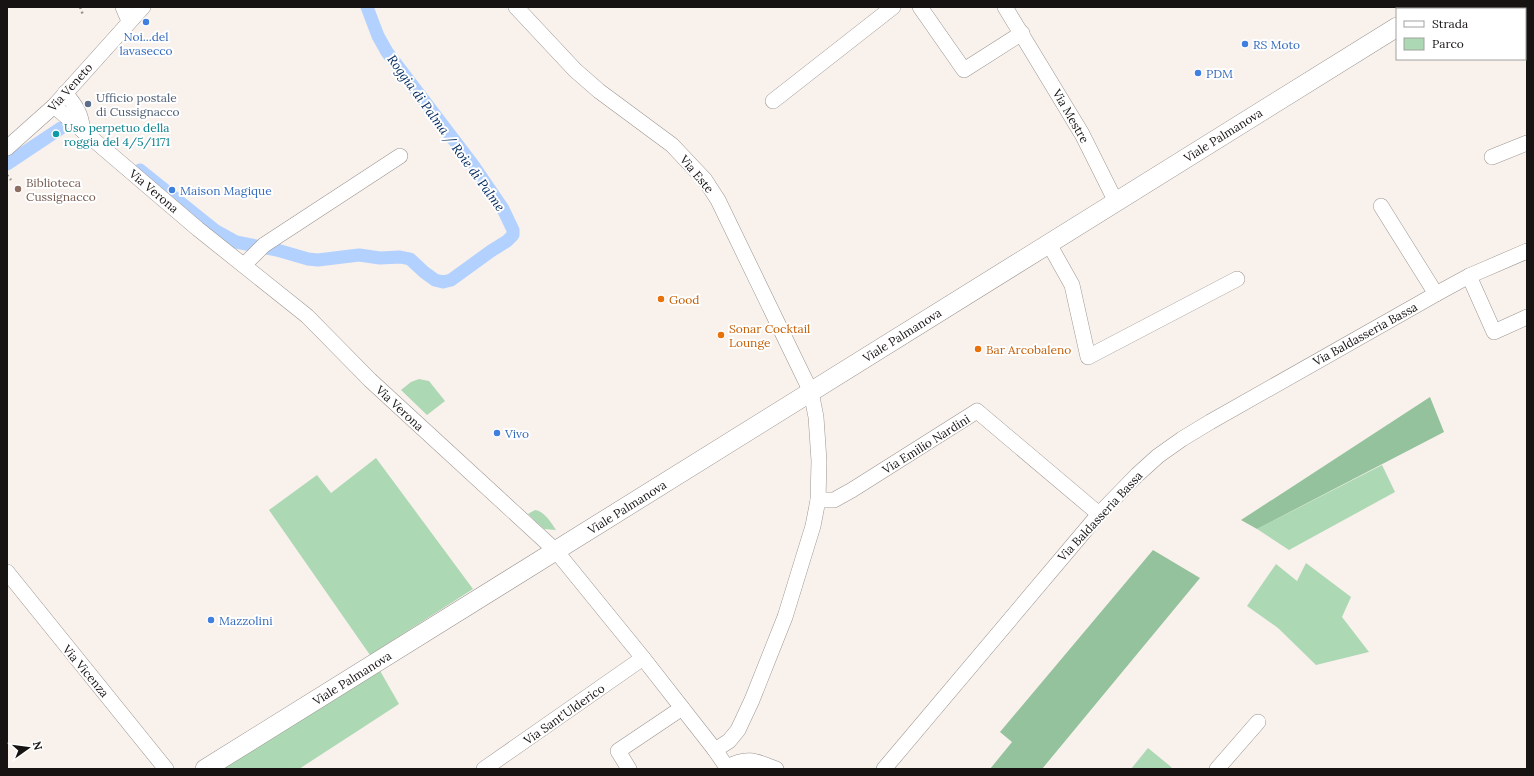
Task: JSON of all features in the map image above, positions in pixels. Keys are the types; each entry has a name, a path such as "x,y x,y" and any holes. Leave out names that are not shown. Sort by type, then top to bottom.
{"main road":[{"name":"Viale Palmanova","path":"205,769 1396,27"}],"street":[{"path":"123,7 129,21"},
{"name":"Via Veneto","path":"7,148 54,106 64,93 143,7"},
{"name":"Via Este","path":"516,7 575,70 599,91 672,145 705,180 718,200 811,392"},
{"path":"773,101 893,7"},
{"path":"920,7 964,70 1022,33"},
{"name":"Via Mestre","path":"1005,7 1082,134 1116,202"},
{"path":"64,93 77,107 81,116 83,131"},
{"name":"Via Verona","path":"54,106 198,229 307,316 370,380 556,551"},
{"path":"1492,157 1527,143"},
{"path":"244,265 260,248 400,156"},
{"path":"1381,206 1436,294"},
{"path":"1049,244 1072,285 1088,358 1237,279"},
{"name":"Via Baldasseria Bassa","path":"884,769 1099,514 1158,456 1182,439 1238,405 1436,294 1469,276 1527,251"},
{"path":"1469,276 1494,332 1527,317"},
{"path":"715,750 729,741 738,730 758,686 786,617 813,526 818,500 818,443 816,417 811,392"},
{"name":"Via Emilio Nardini","path":"818,500 834,500 847,493 977,411 1099,514"},
{"path":"556,551 643,658 728,768 736,762 749,760 776,769"},
{"name":"Via Vicenza","path":"7,572 166,769"},
{"name":"Via Sant'Ulderico","path":"484,769 643,658"},
{"path":"629,769 618,751 682,708"},
{"path":"1217,769 1258,722"}],"path":[{"path":"80,7 83,15"},
{"path":"7,175 12,180"}],"green space":[{"path":"419,379 429,381 445,401 427,415 401,390 411,382"},
{"path":"1430,397 1444,432 1257,529 1241,520"},
{"path":"376,458 473,589 370,655 269,510 317,475 331,493"},
{"path":"1382,465 1395,492 1289,550 1257,529"},
{"path":"535,510 541,512 550,520 556,530 544,529 528,514"},
{"path":"1153,550 1200,578 1042,769 990,769 1012,742 1000,732"},
{"path":"1306,563 1351,597 1342,617 1369,652 1316,665 1278,628 1247,606 1276,564 1297,581"},
{"path":"379,669 399,704 299,769 221,769"},
{"path":"1148,748 1170,766 1173,769 1131,769"}],"waterway":[{"name":"Roggia di Palma / Roie di Palme","path":"140,170 216,231 236,242 277,250 308,259 318,260 359,255 380,258 400,257 410,259 435,280 443,282 451,280 507,241 513,235 513,230 503,209 473,165 387,52 378,36 367,7"},
{"path":"7,164 61,128"}],"place":[{"name":"Noi...del lavasecco","path":"146,22"},
{"name":"RS Moto","path":"1245,44"},
{"name":"PDM","path":"1198,73"},
{"name":"Ufficio postale di Cussignacco","path":"88,104"},
{"name":"Uso perpetuo della roggia del 4/5/1171","path":"56,134"},
{"name":"Biblioteca Cussignacco","path":"18,189"},
{"name":"Maison Magique","path":"172,190"},
{"name":"Good","path":"661,299"},
{"name":"Sonar Cocktail Lounge","path":"721,335"},
{"name":"Bar Arcobaleno","path":"978,349"},
{"name":"Vivo","path":"497,433"},
{"name":"Mazzolini","path":"211,620"}]}
